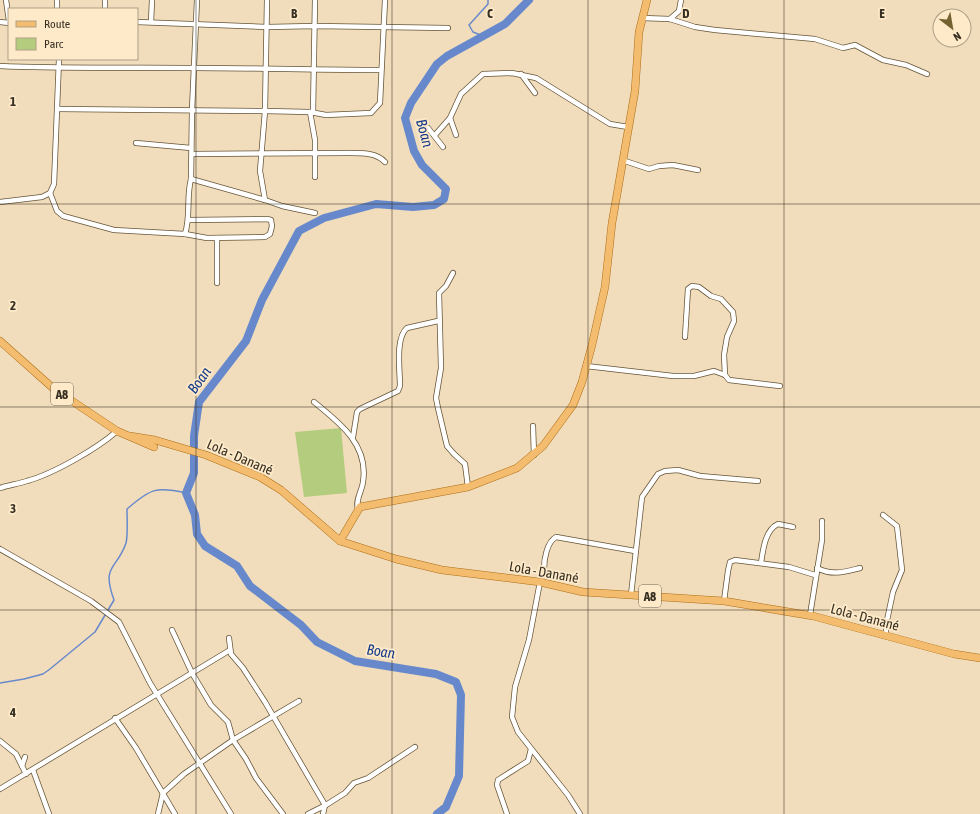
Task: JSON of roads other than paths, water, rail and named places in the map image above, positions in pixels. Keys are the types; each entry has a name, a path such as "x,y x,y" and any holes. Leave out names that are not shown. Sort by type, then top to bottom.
{"main road":[{"path":"340,541 358,508 468,487 517,468 534,454 561,423 573,405 586,366 605,287 612,223 635,91 639,32 647,0"},
{"name":"Lola - Danané","path":"0,341 54,389 117,431 154,447"},
{"name":"Lola - Danané","path":"130,436 183,448 206,455 260,477 281,490 340,541 396,559 442,570 540,582 583,592 724,601 810,615 954,654 980,658"}],"street":[{"path":"6,0 8,15"},
{"path":"151,22 152,0"},
{"path":"185,234 189,220 197,0"},
{"path":"265,200 260,170 265,111 267,0"},
{"path":"314,0 315,26 312,113 315,140 315,177"},
{"path":"58,109 265,111 326,115 366,115 374,112 380,103 385,0"},
{"path":"670,19 679,11 681,0"},
{"path":"642,18 670,19 695,27 715,30 815,40 843,48 855,45 883,60 906,65 926,74"},
{"path":"138,22 267,27 315,26 448,28"},
{"path":"58,60 58,109 55,175 50,193 57,211 63,216 114,230 185,234 207,238 267,236 271,232 271,222 267,219 189,220"},
{"path":"0,66 59,69 195,68 381,70"},
{"path":"435,135 450,118 461,94 483,74 521,74 536,78 610,124 628,127"},
{"path":"521,74 535,93"},
{"path":"450,118 456,135"},
{"path":"428,128 443,147"},
{"path":"136,143 192,148"},
{"path":"192,154 315,152 366,154 379,157 385,162"},
{"path":"622,160 649,169 669,165 698,170"},
{"path":"191,179 282,206 315,213"},
{"path":"0,202 42,196 50,193"},
{"path":"217,238 217,283"},
{"path":"453,273 446,286 439,291 438,321 441,368 436,398 447,446 466,464 468,487"},
{"path":"685,337 688,289 692,286 699,287 711,296 721,298 733,312 734,316 727,337 724,354 725,375"},
{"path":"353,437 357,412 360,409 398,391 400,386 399,341 404,331 407,328 438,321"},
{"path":"586,366 673,376 694,376 711,371 725,375 729,380 780,386"},
{"path":"314,402 353,437 360,450 364,472 363,484 357,503 358,508"},
{"path":"533,426 534,454"},
{"path":"0,488 28,481 49,472 106,441 117,431"},
{"path":"631,595 642,497 658,474 665,471 678,470 700,476 758,480"},
{"path":"883,515 893,521 897,526 902,570 893,592 886,625 886,635"},
{"path":"810,615 822,521"},
{"path":"761,563 765,543 773,526 778,524 793,527"},
{"path":"544,569 544,560 550,544 552,539 556,537 635,551"},
{"path":"0,549 91,601 111,615 123,629 142,670 231,814"},
{"path":"724,601 730,562 738,560 790,567 815,575"},
{"path":"817,568 826,572 839,574 860,568"},
{"path":"540,582 537,607 515,687 511,713 516,728 568,795 580,814"},
{"path":"172,630 192,673 211,705 228,722 233,740 246,759 256,778 283,814"},
{"path":"229,638 230,650 233,658 243,668 265,702 272,718 291,746 325,805 323,814"},
{"path":"0,789 157,692 230,650"},
{"path":"158,814 163,793 200,763 233,740 300,701"},
{"path":"115,718 175,814"},
{"path":"0,741 16,754 26,774"},
{"path":"308,814 345,792 354,783 368,778 415,747"},
{"path":"507,814 497,785 498,780 528,761 531,749"},
{"path":"22,766 25,757"},
{"path":"33,770 49,814"}],"waterway":[{"path":"483,36 473,32 469,25 488,4 488,0"},
{"name":"Boan","path":"437,814 446,807 459,776 461,695 456,682 436,674 355,661 317,642 301,625 250,586 237,566 205,546 197,534 195,515 186,493 194,473 194,436 199,402 246,341 262,300 299,231 324,218 376,204 413,207 434,205 444,199 446,189 422,165 414,151 405,118 411,103 437,64 447,56 505,24 529,0"},
{"path":"0,683 43,674 95,632 114,600 109,580 112,568 126,543 127,509 142,497 154,491 167,490 186,493"}]}
